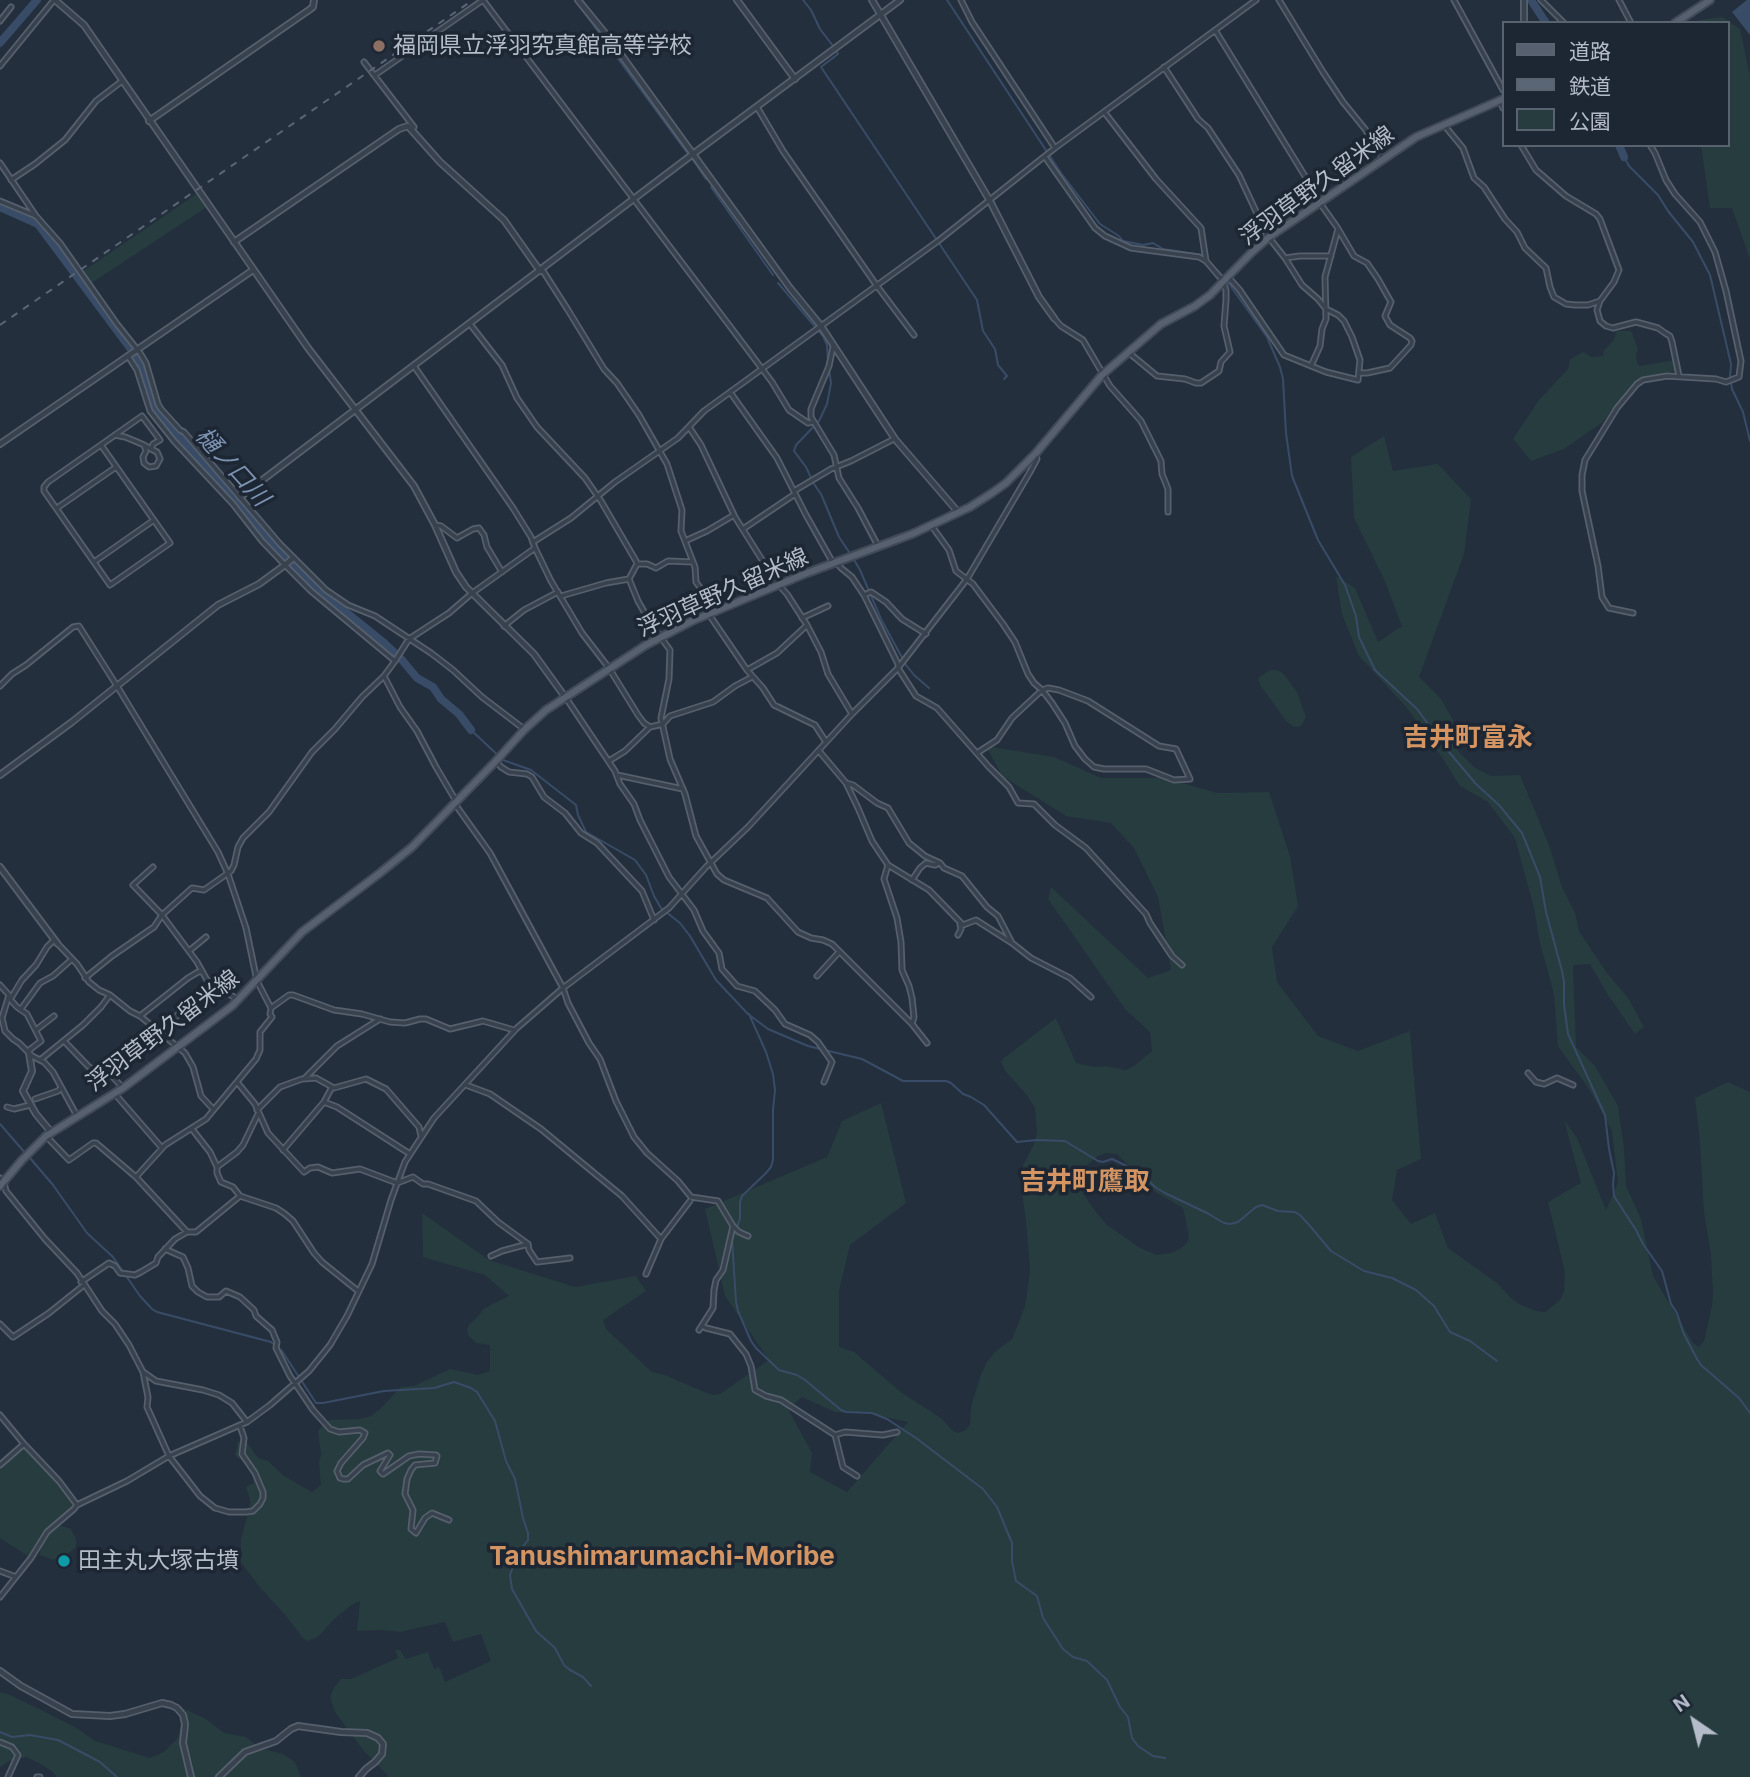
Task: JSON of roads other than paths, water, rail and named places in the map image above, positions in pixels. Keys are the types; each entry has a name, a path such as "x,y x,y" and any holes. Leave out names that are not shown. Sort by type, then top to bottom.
{"main road":[{"path":"1678,21 1708,1"},
{"name":"浮羽草野久留米線","path":"1,1182 49,1134 115,1094 239,1000 302,932 397,861 546,710 661,636 708,613 932,526 970,507 1006,483 1036,453 1102,375 1161,324 1201,302 1269,237 1416,136 1502,100"}],"street":[{"path":"0,66 54,0 84,25 308,348 414,486 456,572 471,594 541,662 609,761 634,804 664,869 694,909 703,930 719,953 722,969 737,986 755,991 785,1024 810,1035 818,1042 832,1062 824,1082"},
{"path":"149,121 313,8 314,0"},
{"path":"375,75 483,0 762,369 792,414 815,424"},
{"path":"578,0 609,38 834,345 895,439 958,512"},
{"path":"737,0 795,79"},
{"path":"872,0 990,201 1039,297 1061,326 1083,340 1102,375 1141,421 1161,461 1162,474 1168,489 1168,512"},
{"path":"240,497 900,0"},
{"path":"961,0 972,22 1055,148"},
{"path":"533,542 678,438 704,411 877,286 1055,148 1256,0"},
{"path":"1279,0 1323,72 1366,129 1383,159"},
{"path":"1454,0 1502,88"},
{"path":"1524,0 1524,21"},
{"path":"1541,0 1562,21"},
{"path":"1619,0 1630,21"},
{"path":"0,21 11,7"},
{"path":"1215,30 1354,256 1367,262 1391,302 1385,316 1390,325 1412,341 1390,368 1359,373"},
{"path":"364,62 414,127 412,129"},
{"path":"1045,157 1095,228 1105,236 1131,248 1192,255 1206,261 1240,289 1284,355 1326,372 1358,380 1360,360 1344,321 1326,309 1302,285 1269,237 1239,175 1164,67"},
{"path":"12,180 65,140 96,101 122,81"},
{"path":"757,107 783,150 914,335"},
{"path":"1104,112 1156,179 1201,228 1206,261"},
{"path":"1444,124 1463,148 1474,177 1517,232 1525,248 1546,268 1554,297 1575,304 1588,305 1600,301"},
{"path":"234,242 400,128 408,126 412,129 440,162 504,220 540,271 543,271 604,369 639,415 667,464 682,510 681,531 693,562 696,582 716,610"},
{"path":"1522,147 1536,170 1566,196 1600,219 1619,270 1600,301 1598,316 1606,326 1613,328 1636,322 1658,328 1670,336 1679,376"},
{"path":"1633,613 1609,608 1602,597 1583,496 1584,460 1616,408 1643,380 1679,376 1726,382 1739,377 1741,361 1715,252 1700,222 1666,180 1651,147"},
{"path":"0,163 36,216 60,243 146,363 153,392 161,408 292,558 326,590 348,605 375,616 453,670 524,730"},
{"path":"0,201 36,216"},
{"path":"1311,366 1320,346 1326,319 1325,277 1338,227"},
{"path":"1285,258 1331,256"},
{"path":"0,444 253,270"},
{"path":"1128,352 1157,376 1201,383 1219,371 1221,362 1230,352 1224,326 1226,278"},
{"path":"470,324 502,365 517,398 532,419 585,478 597,496 634,556 637,564 629,579"},
{"path":"834,345 827,372 811,409 815,424 834,455 839,478 878,547"},
{"path":"129,355 137,370 150,411 233,504 262,541 311,591 395,660"},
{"path":"414,366 513,508 582,633 609,668 638,715 650,727"},
{"path":"145,394 153,392"},
{"path":"730,392 773,451 835,562 868,593 886,602 902,619 926,634"},
{"path":"101,445 170,543 110,585 44,491 44,486 48,482 142,416 159,440 151,449"},
{"path":"689,427 701,445 734,515 807,625 821,652 828,674 852,714"},
{"path":"115,435 144,445 159,454 158,465 150,468 146,466 143,461 146,450 144,445"},
{"path":"743,529 812,481 895,439"},
{"path":"0,1597 47,1532 77,1505 128,1481 169,1456 247,1422 310,1371 347,1316 372,1264 397,1183 410,1153 434,1118 514,1031 563,988 663,914 898,668 967,579 1030,472 1037,459 1036,453"},
{"path":"57,509 116,467"},
{"path":"209,477 217,471"},
{"path":"685,541 734,515"},
{"path":"93,562 154,520"},
{"path":"435,525 441,526 457,538 479,528 502,572"},
{"path":"932,526 949,550 956,571 967,579 989,604 1015,642 1028,674 1042,690 1065,723 1075,746 1085,759 1094,767 1104,769 1146,769 1174,780 1190,779 1176,749 1159,746 1088,701 1048,688 1042,690 1012,718 997,740 977,752"},
{"path":"85,978 154,927 162,915 192,888 204,890 228,874 243,838 273,808 312,752 384,676 409,639 449,613 535,548"},
{"path":"0,775 218,605 259,584 292,558"},
{"path":"637,564 656,568 668,561 693,562"},
{"path":"504,626 524,610 560,594 629,579"},
{"path":"629,579 638,601 668,647 669,679 661,718 671,765 683,789 696,836 717,874 724,880 767,898 798,932 832,944 927,1042"},
{"path":"868,593 898,668 916,696 936,708 1009,786 1018,803 1034,804 1055,825 1092,854 1146,914 1172,956 1182,965"},
{"path":"802,618 828,606"},
{"path":"708,613 774,705 815,725 827,742"},
{"path":"747,670 777,653 807,625"},
{"path":"0,685 79,626 212,843 228,874 246,928 257,981 271,1008 272,1017 260,1032 260,1050 256,1059 206,1119 162,1148 136,1177"},
{"path":"384,676 400,707 418,731 456,803 490,853 563,988 589,1043 600,1059 616,1101 634,1137 691,1197 718,1201 738,1232 748,1236"},
{"path":"663,724 666,718 713,702 752,677"},
{"path":"609,761 625,751 650,727 663,724"},
{"path":"819,751 845,783 872,841 888,865 929,890 963,925 975,920 1031,958 1070,978 1091,997"},
{"path":"498,758 504,770 532,777 544,797 568,816 582,833 597,843 642,891 655,920"},
{"path":"617,775 683,789"},
{"path":"845,783 853,785 888,808 909,842 925,856 962,876 987,907 998,916 1012,943"},
{"path":"912,880 926,863 940,863"},
{"path":"888,865 884,878 897,918 902,970 912,998 912,1024"},
{"path":"0,867 55,941 77,964 85,978 140,1016 189,1058 201,1096 213,1109"},
{"path":"153,867 134,885 162,915 208,980 239,1000"},
{"path":"958,935 960,922"},
{"path":"189,951 206,937"},
{"path":"55,941 47,947 9,998 2,1025 9,1036 52,1072 77,1116"},
{"path":"817,976 839,952"},
{"path":"21,1009 40,983 72,960"},
{"path":"140,1016 188,978 202,971"},
{"path":"0,985 9,998 27,1014 41,1041 29,1052"},
{"path":"40,1060 102,1007 110,995"},
{"path":"271,1008 293,995 334,1010 390,1022 405,1023 420,1018 450,1029 483,1021 514,1031"},
{"path":"163,1034 192,999"},
{"path":"36,1030 54,1016"},
{"path":"302,1079 337,1046 380,1019"},
{"path":"64,1041 93,1070 111,1075 123,1088"},
{"path":"29,1052 33,1071 23,1091 49,1134 69,1160 96,1143 136,1177 187,1232"},
{"path":"1528,1073 1536,1082 1544,1084 1557,1078 1573,1086"},
{"path":"217,1167 237,1152 258,1111 277,1088 311,1077 319,1078 332,1087"},
{"path":"283,1150 324,1101 332,1087 366,1079 381,1085 412,1118 421,1136"},
{"path":"237,1082 250,1097 268,1133 304,1172 318,1167 332,1173 360,1168 397,1183 413,1177 423,1184 476,1202 528,1244 537,1262 570,1258"},
{"path":"466,1085 491,1094 541,1129 622,1196 662,1239"},
{"path":"35,1099 61,1088"},
{"path":"115,1094 162,1148"},
{"path":"324,1101 410,1153"},
{"path":"8,1107 14,1110 30,1105"},
{"path":"191,1128 210,1152 220,1182 233,1187 240,1196 276,1208 285,1214 322,1262 358,1291"},
{"path":"1,1182 45,1239 77,1273 102,1311 130,1345 143,1372 148,1397 146,1407 169,1456 200,1496 215,1508 238,1513 253,1511 260,1504 264,1492 242,1454 244,1438 240,1426"},
{"path":"0,1324 13,1337 49,1313 109,1263 116,1266 120,1273 135,1275 156,1263 158,1257 175,1239 187,1232 196,1232 240,1196"},
{"path":"646,1274 662,1239 690,1201"},
{"path":"733,1226 723,1270 716,1279 713,1307 700,1328 730,1334 746,1354 755,1390 781,1400 835,1435 843,1467 857,1476"},
{"path":"491,1256 528,1244"},
{"path":"165,1249 183,1257 192,1286 198,1292 207,1297 219,1297 226,1291 240,1297 254,1310 256,1316 272,1331 277,1342 276,1348 295,1384 330,1429 339,1432 360,1430 365,1433 341,1463 337,1471 340,1478 348,1479 364,1464 388,1453 390,1455 380,1471 383,1474 409,1456 436,1455 435,1463 413,1467 407,1479 405,1494 413,1510 411,1529 416,1533 432,1513 449,1520"},
{"path":"143,1372 156,1381 219,1395 232,1404 247,1422"},
{"path":"0,1416 60,1481 77,1505"},
{"path":"835,1435 845,1432 883,1435 897,1432"},
{"path":"0,1465 24,1444"},
{"path":"0,1571 16,1577"},
{"path":"0,1671 72,1714 110,1716 162,1703 177,1708 183,1715 185,1724 183,1742 191,1777"},
{"path":"219,1777 245,1752 276,1741 298,1726 367,1733 378,1738 383,1744 382,1754 359,1777"},
{"path":"0,1742 12,1747 18,1755 8,1777"}],"water":[{"path":"1750,0 1750,35 1732,12"}],"waterway":[{"path":"0,43 37,0"},
{"path":"575,0 688,154"},
{"path":"803,0 833,46"},
{"path":"947,0 1061,173 1100,224 1123,241 1143,245 1153,243 1163,249 1202,255 1224,277"},
{"path":"1531,0 1545,21"},
{"path":"837,52 838,54 821,67 977,300 983,331 995,349 998,365 1007,376 1004,379"},
{"path":"1620,147 1624,157"},
{"path":"1624,157 1629,166 1658,195 1693,242 1710,275 1731,364 1732,389 1743,412 1750,441"},
{"path":"693,160 706,179"},
{"path":"711,187 773,275"},
{"name":"樋ノ口川","path":"0,207 38,224 139,360 151,403 156,410 297,570 383,642 417,678 433,687 471,730"},
{"path":"1227,281 1267,337 1280,367 1292,476 1318,540 1345,585 1356,616 1359,637 1375,670 1417,709 1476,784 1499,805 1522,833 1540,877 1546,912 1562,971 1568,1034 1605,1115 1614,1173 1614,1196 1662,1271 1671,1304 1697,1359 1739,1398 1750,1413"},
{"path":"778,283 823,336 827,345 828,361"},
{"path":"829,370 831,383 827,404 819,421 796,445 794,451 821,494 839,537 849,552"},
{"path":"853,558 906,665 929,688"},
{"path":"471,730 503,760 531,770 576,805 586,832 635,860 646,875 661,908 680,923 690,936 716,980 748,1014 768,1029 808,1046 862,1059 903,1081 951,1083 963,1094 984,1105 1017,1142 1065,1141 1098,1161 1112,1159 1135,1170 1165,1193 1224,1223 1238,1222 1262,1205 1278,1211 1295,1212 1331,1251 1364,1271 1392,1278 1416,1290 1434,1306 1450,1332 1470,1341 1497,1361"},
{"path":"749,1014 766,1052 775,1090 771,1167 742,1196 740,1219 732,1239 736,1302 751,1341 779,1370 805,1380 841,1410 872,1413 887,1419 983,1489 997,1507 1012,1543 1016,1581 1037,1596 1043,1618 1063,1649 1073,1657 1087,1661 1107,1680 1128,1717 1132,1738 1138,1746 1153,1756 1165,1758"},
{"path":"0,1124 26,1154"},
{"path":"30,1158 87,1233 113,1257 152,1309 271,1342 282,1351 316,1403 384,1391 434,1388 454,1382 477,1392 495,1421 506,1461 515,1479 528,1533 528,1540 518,1553 510,1575 512,1589 536,1631 555,1648 564,1665 583,1677 591,1686"},
{"path":"0,1732 12,1737 30,1735 58,1740 100,1762 117,1777"}],"railway":[{"path":"0,325 473,0"}],"place":[{"name":"福岡県立浮羽究真館高等学校","path":"379,46"},
{"name":"田主丸大塚古墳","path":"64,1561"}],"district":[{"name":"吉井町富永","path":"1468,738"},
{"name":"吉井町鷹取","path":"1085,1182"},
{"name":"Tanushimarumachi-Moribe","path":"662,1557"}]}
